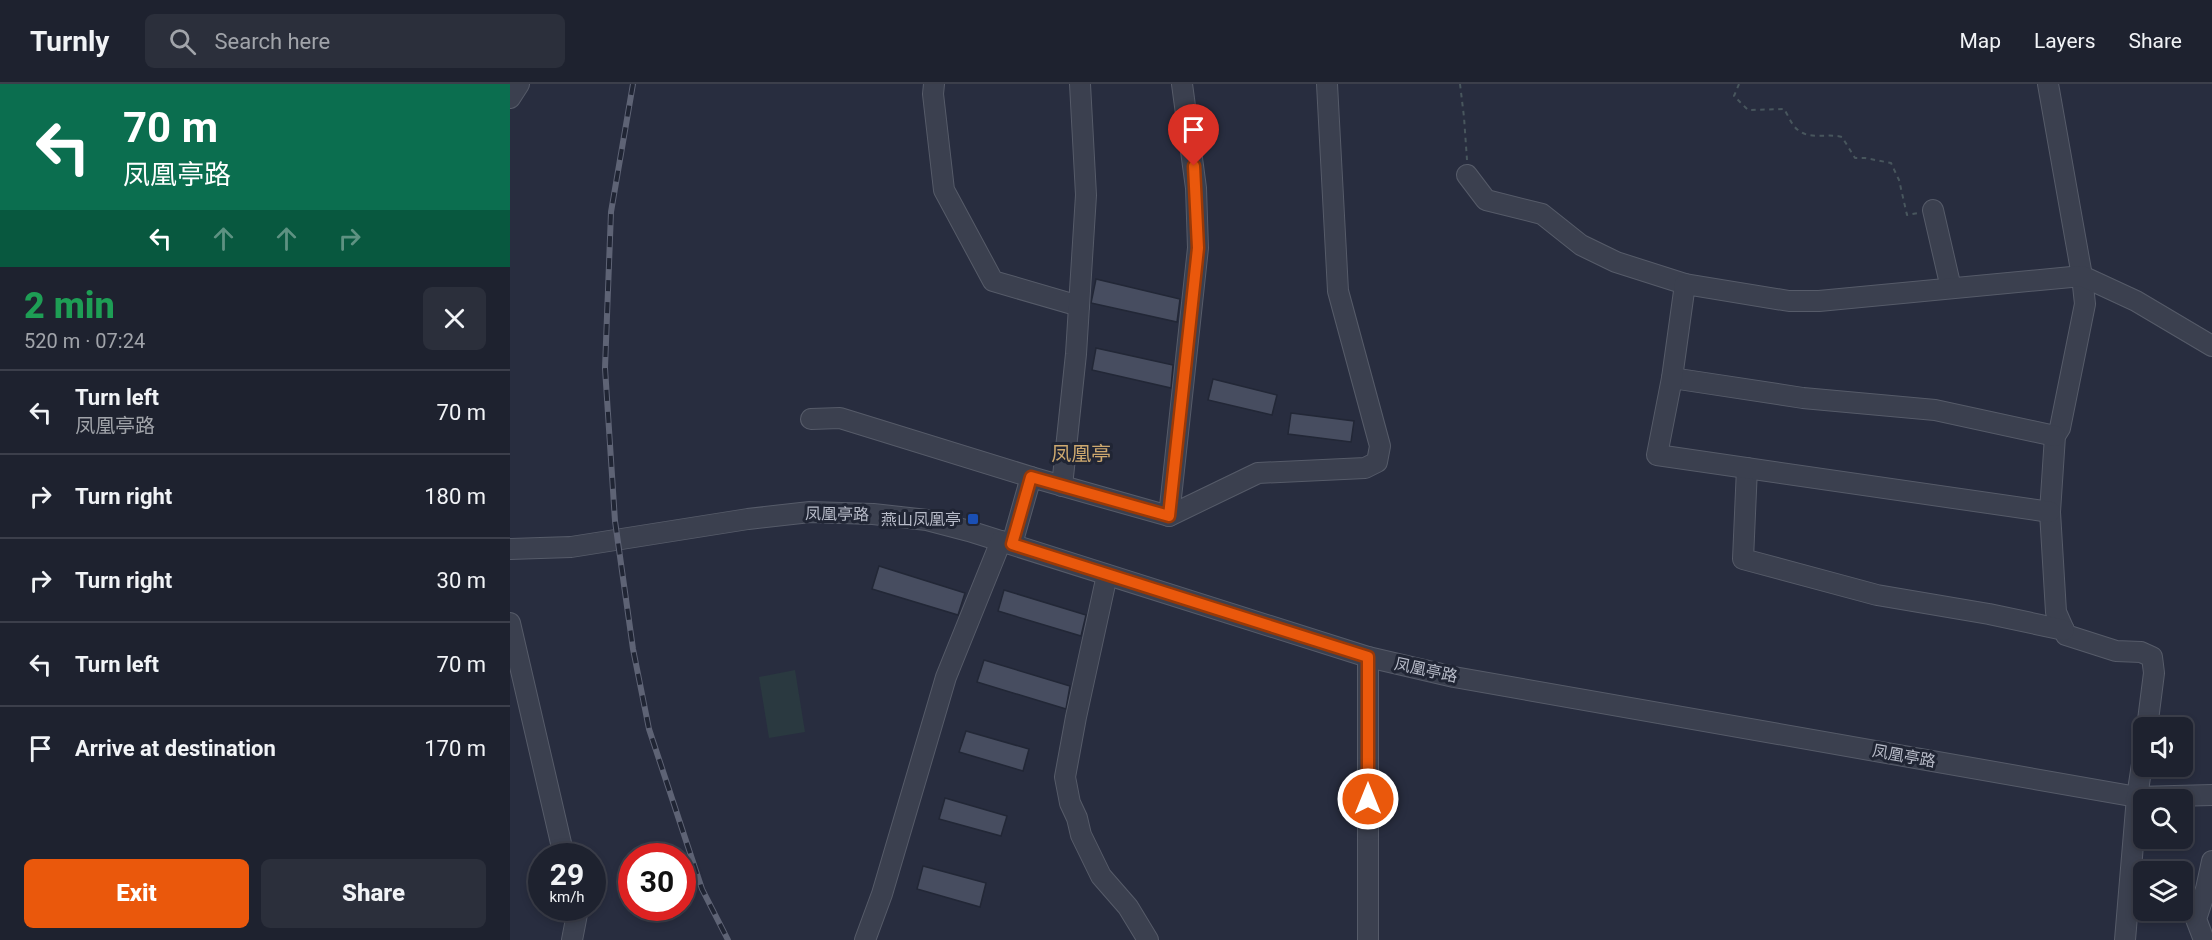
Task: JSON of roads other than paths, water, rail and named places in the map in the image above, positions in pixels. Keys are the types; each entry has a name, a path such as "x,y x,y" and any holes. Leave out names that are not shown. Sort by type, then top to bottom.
{"street":[{"path":"934,84 933,94 944,190 993,281 1078,306"},
{"path":"1062,486 1086,195 1080,84"},
{"path":"1169,516 1198,248 1196,188 1182,84"},
{"path":"811,419 840,418 1031,477 1169,516 1258,472 1365,468 1377,462 1380,446 1338,291 1327,84"},
{"path":"2048,84 2085,304 2060,428 2055,436 2050,512 2056,612 2066,635 2116,651 2141,652 2152,657 2154,673 2148,717"},
{"path":"1467,175 1486,200 1542,214 1581,245 1616,262 1685,284 1789,301 1819,301 2082,276 2136,301 2212,346"},
{"path":"1933,210 1951,288"},
{"path":"1685,284 1672,378 1657,454 2050,512"},
{"path":"1672,378 1803,398 1935,410 2055,436"},
{"path":"1748,468 1743,559 1877,595 1989,614 2064,630"},
{"path":"865,940 882,894 946,677 1007,543 1031,477"},
{"name":"凤凰亭路","path":"510,549 571,547 748,519 810,512 873,514 927,520 1368,657 1454,677 2133,796"},
{"path":"1107,575 1065,777 1070,803 1081,835 1101,876 1128,907 1148,940"},
{"path":"510,623 561,843"},
{"path":"1368,657 1368,940"},
{"name":"凤凰亭路","path":"2193,796 2212,795"},
{"path":"2126,940 2133,849"},
{"path":"2204,940 2196,919 2212,861"},
{"path":"572,940 576,921"}],"railway":[{"path":"633,84 611,212 605,368 615,521 633,649 649,729 702,889 728,940"}],"place":[{"name":"燕山凤凰亭","path":"973,519"}],"district":[{"name":"凤凰亭","path":"1081,454"}]}
